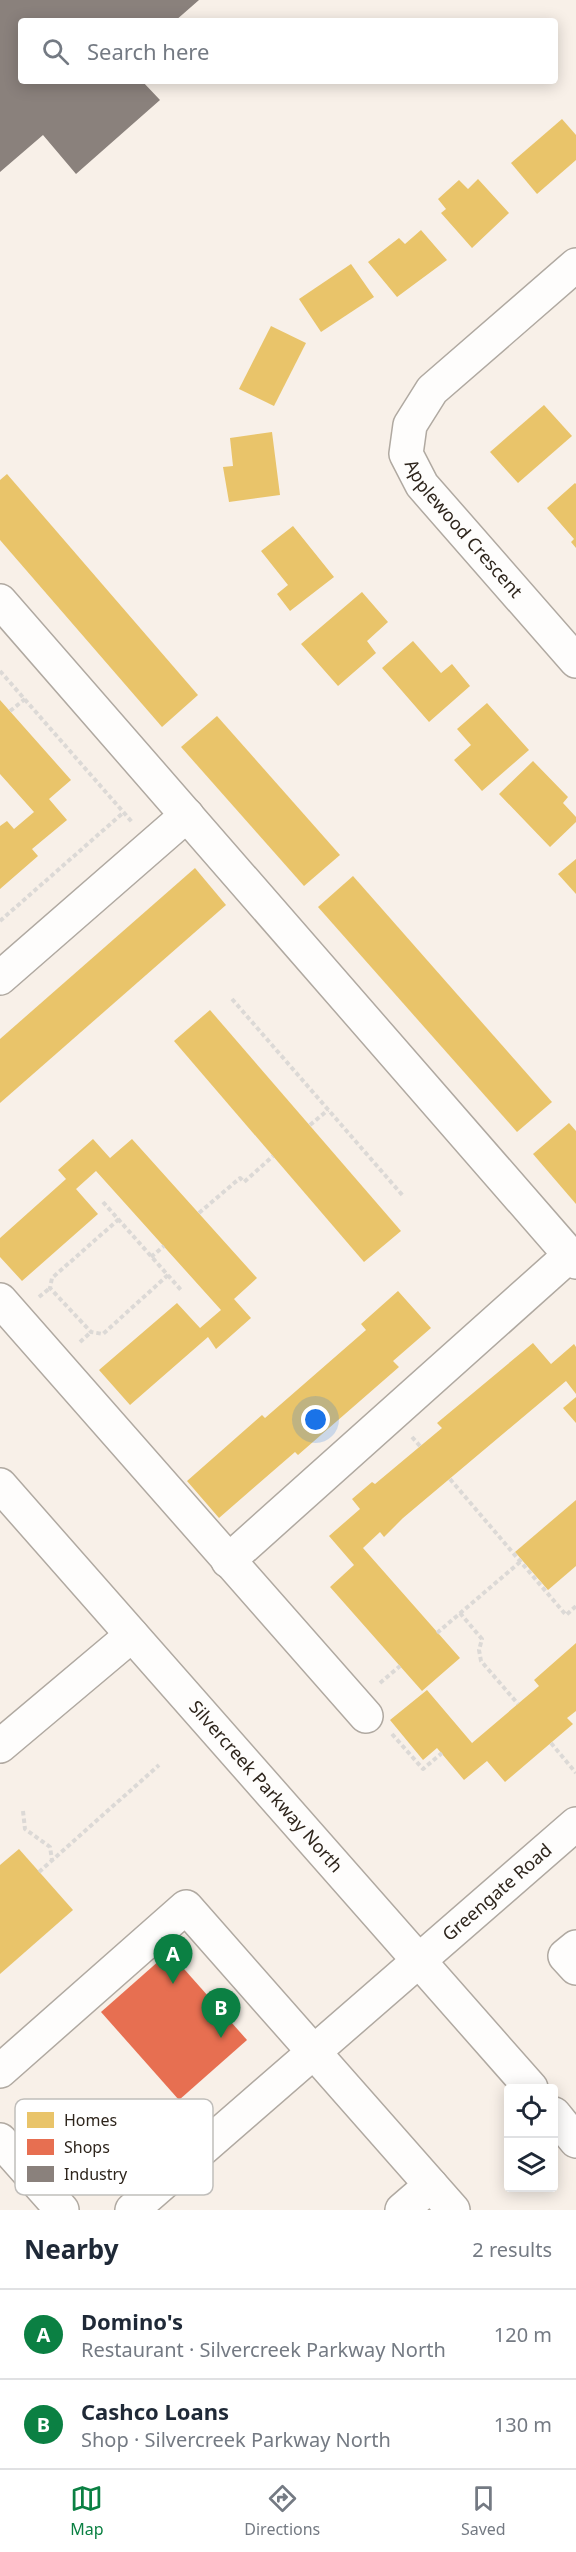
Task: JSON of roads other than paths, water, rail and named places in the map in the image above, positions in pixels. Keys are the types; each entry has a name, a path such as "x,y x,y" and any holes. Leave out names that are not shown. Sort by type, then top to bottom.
{"main road":[{"name":"Applewood Crescent","path":"576,265 432,390 410,425 406,454 422,485 576,661"},
{"path":"0,601 573,1259 228,1561"},
{"path":"0,978 187,815"},
{"path":"0,1300 366,1716"},
{"name":"Silvercreek Parkway North","path":"0,1485 527,2084"},
{"path":"0,1746 132,1635"},
{"name":"Greengate Road","path":"213,2139 576,1824"},
{"path":"0,2070 186,1907 453,2210"},
{"path":"576,1947 565,1956 576,1968"},
{"path":"558,2119 576,2141"},
{"path":"0,2140 15,2157"},
{"path":"402,2210 431,2185"},
{"path":"49,2195 62,2210"},
{"name":"Greengate Road","path":"132,2210 149,2195"}],"place":[{"name":"Domino's","path":"173,1984"},
{"name":"Cashco Loans","path":"221,2038"}]}
